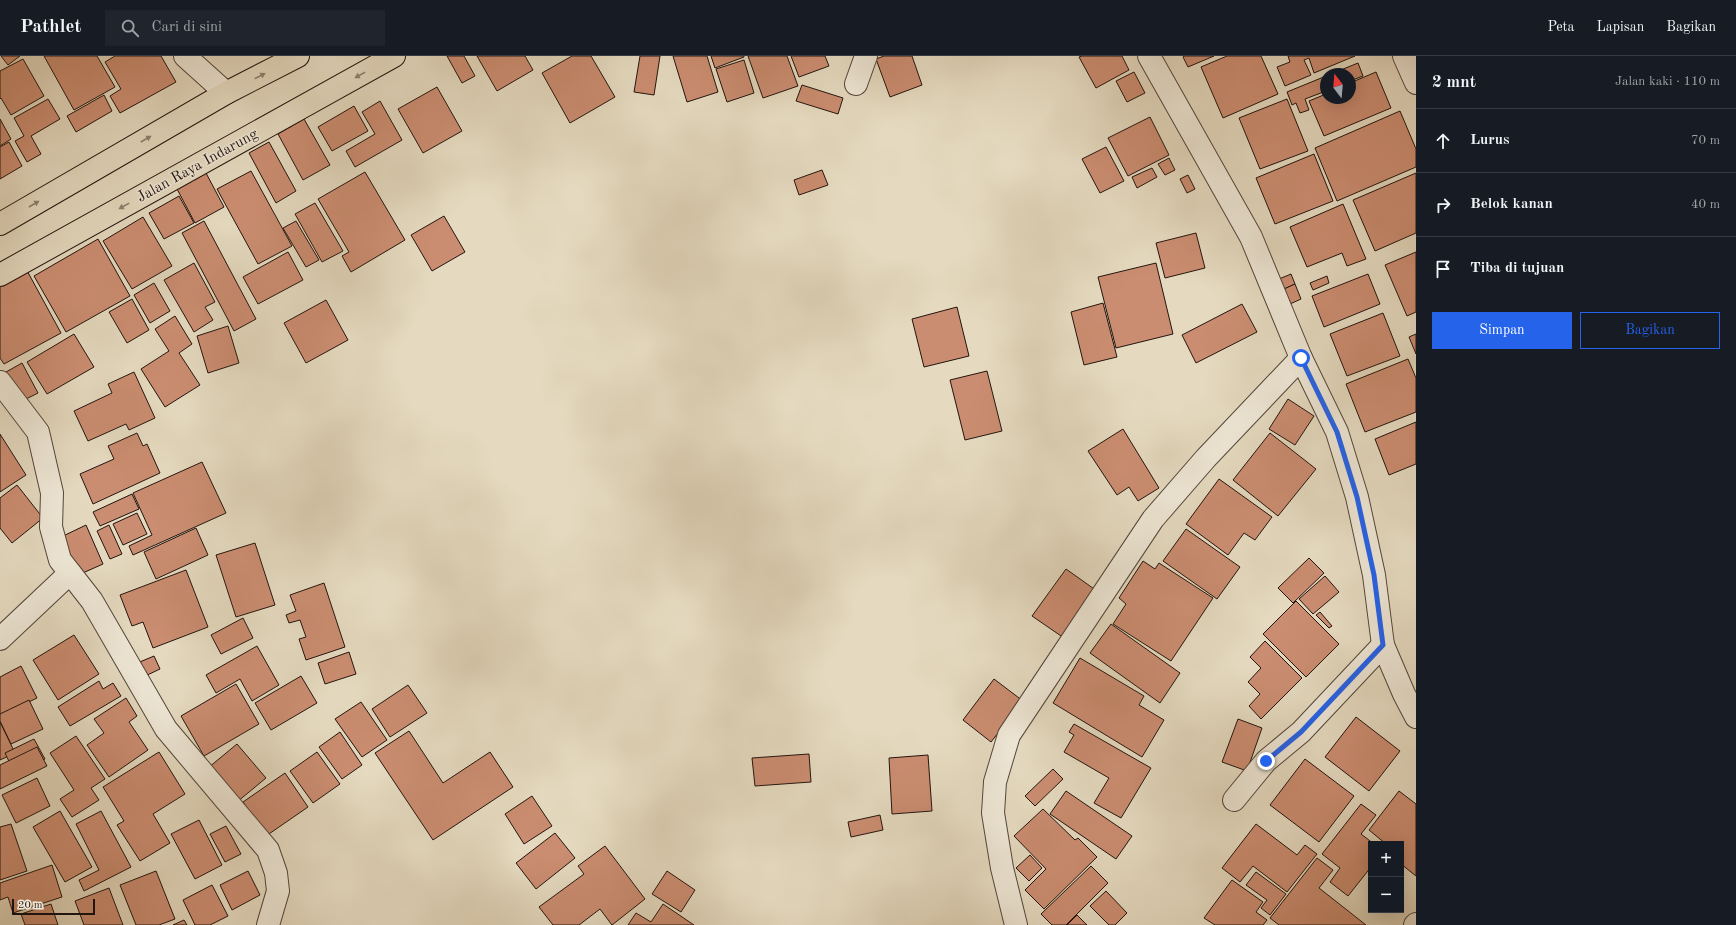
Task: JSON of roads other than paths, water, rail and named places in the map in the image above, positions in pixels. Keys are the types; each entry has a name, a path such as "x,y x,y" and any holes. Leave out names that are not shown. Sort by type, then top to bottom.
{"highway":[{"path":"0,224 226,93 298,56"},
{"name":"Jalan Raya Indarung","path":"0,275 394,56"}],"street":[{"path":"185,56 226,93"},
{"path":"856,84 866,56"},
{"path":"1149,56 1251,237 1301,358 1337,432 1357,497 1374,575 1383,645 1404,694 1416,717"},
{"path":"1404,56 1416,83"},
{"path":"1016,925 1002,868 993,813 995,782 1010,735 1153,519 1206,458 1301,358"},
{"path":"0,382 38,432 52,493 51,527 60,560 92,601 166,729 268,850 276,873 278,892 268,925"},
{"path":"0,639 70,573"},
{"path":"1234,800 1266,761 1301,732 1383,645"}]}
